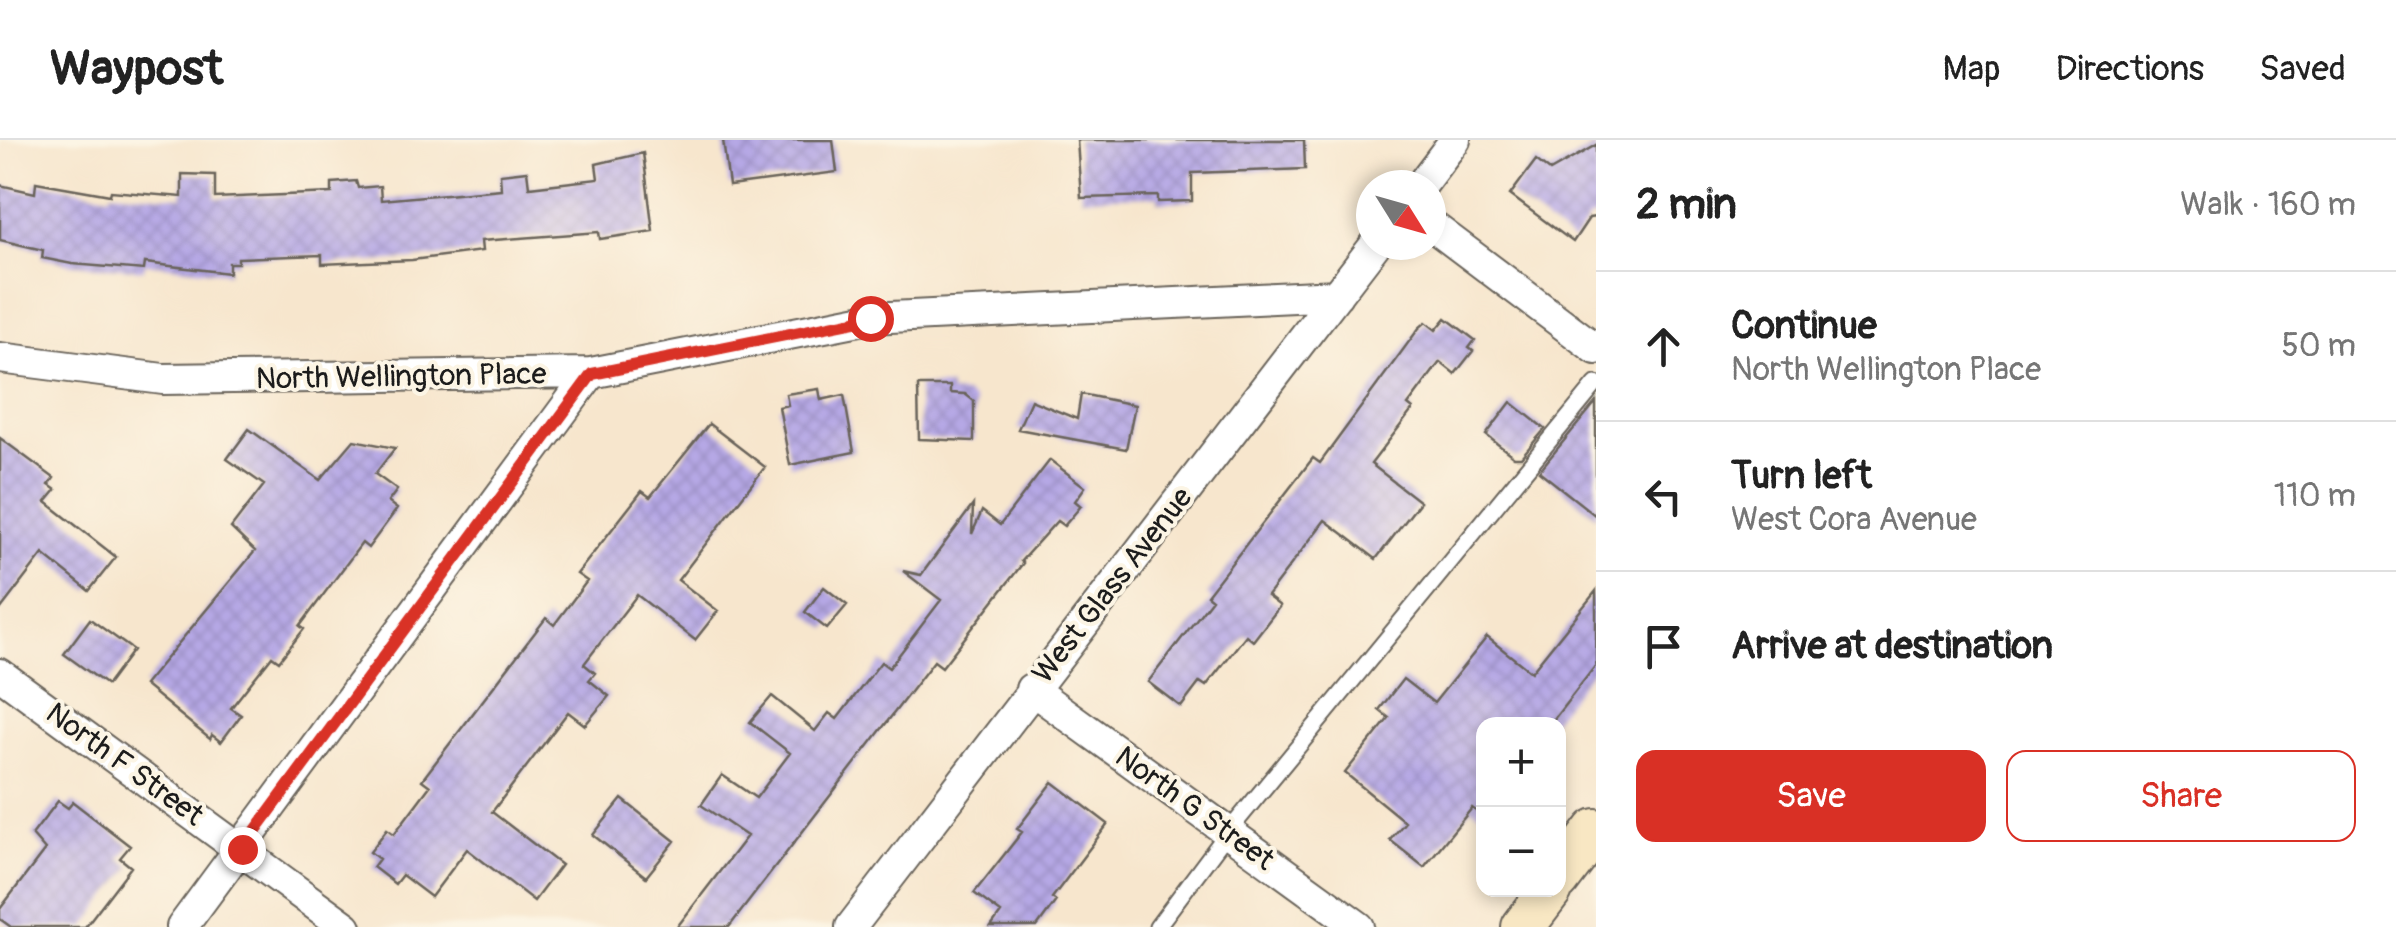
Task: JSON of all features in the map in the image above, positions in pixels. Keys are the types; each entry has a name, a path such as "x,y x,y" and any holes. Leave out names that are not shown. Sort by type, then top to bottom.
{"main road":[{"path":"1566,869 1596,830"},
{"path":"1524,927 1547,897"}],"street":[{"path":"1432,170 1455,140"},
{"path":"1446,237 1596,348"},
{"name":"West Glass Avenue","path":"851,927 1364,260"},
{"name":"North Wellington Place","path":"0,358 163,380 592,374 870,318 1337,295"},
{"path":"182,927 592,374"},
{"name":"North F Street","path":"0,674 346,927"},
{"name":"North G Street","path":"1031,689 1358,927"}],"lane":[{"path":"1157,927 1228,832 1596,384"}],"building":[{"path":"723,140 833,140 837,172 729,186"},
{"path":"1077,140 1304,140 1305,169 1192,173 1192,201 1158,202 1158,196 1081,198"},
{"path":"1596,145 1596,217 1589,218 1573,242 1510,195 1536,160 1550,171"},
{"path":"643,153 653,231 600,239 599,232 481,241 482,251 412,260 322,264 322,255 238,258 238,263 229,263 229,273 145,263 144,270 72,264 42,258 43,250 0,240 0,185 35,193 36,182 110,195 111,191 182,197 182,174 215,175 215,198 332,193 332,183 356,181 358,188 380,186 381,200 501,189 500,174 527,171 529,187 598,179 596,164"},
{"path":"1446,318 1475,340 1469,348 1473,351 1455,374 1440,362 1408,405 1413,409 1371,464 1420,502 1376,559 1325,520 1267,596 1280,606 1253,641 1246,635 1206,686 1200,682 1181,707 1148,682 1212,599 1207,595 1313,458 1320,463 1419,328 1426,322 1436,330"},
{"path":"918,386 950,386 950,393 965,394 974,401 974,441 919,439"},
{"path":"819,389 821,400 844,395 854,452 790,465 779,407 788,405 786,394"},
{"path":"1081,394 1135,405 1126,449 1018,429 1031,400 1077,419"},
{"path":"1511,402 1545,429 1521,457 1514,457 1486,435"},
{"path":"1596,402 1596,516 1539,471"},
{"path":"709,424 765,467 678,580 718,611 695,640 637,595 584,664 595,673 589,680 609,696 585,725 568,712 492,812 561,865 534,901 467,849 431,897 402,875 395,884 373,867 379,859 370,852 387,829 394,834 430,786 422,780 546,618 554,625 587,581 577,574 642,491 650,497"},
{"path":"249,429 320,480 354,440 395,448 375,474 397,490 388,502 397,509 368,548 362,543 279,661 272,656 231,708 241,715 221,742 212,735 210,739 144,685 255,551 231,528 264,485 227,459"},
{"path":"0,438 54,478 49,485 56,490 46,502 116,557 89,591 43,554 0,610"},
{"path":"1050,460 1085,487 1075,501 1081,506 1064,526 1057,521 1021,561 942,667 934,661 729,927 677,927 747,836 701,805 722,775 756,798 790,753 750,722 772,696 815,731 829,713 837,719 881,662 889,668 941,600 903,571 921,575 973,505 972,534 982,511 1000,525"},
{"path":"824,587 847,605 827,629 805,612"},
{"path":"1596,591 1596,665 1555,717 1476,717 1476,811 1472,808 1424,867 1390,840 1405,822 1345,773 1389,718 1379,710 1403,679 1434,703 1487,637 1531,672"},
{"path":"90,619 133,650 107,685 64,654"},
{"path":"1053,782 1108,824 1052,898 1056,901 1037,927 991,927 1001,913 974,893 1022,832 1017,829"},
{"path":"622,799 675,841 646,877 593,835"},
{"path":"58,801 68,808 73,802 130,846 120,858 131,867 85,927 11,927 0,919 0,909 45,850 32,835"}],"route":[{"path":"242,849 592,374 870,318"}]}
